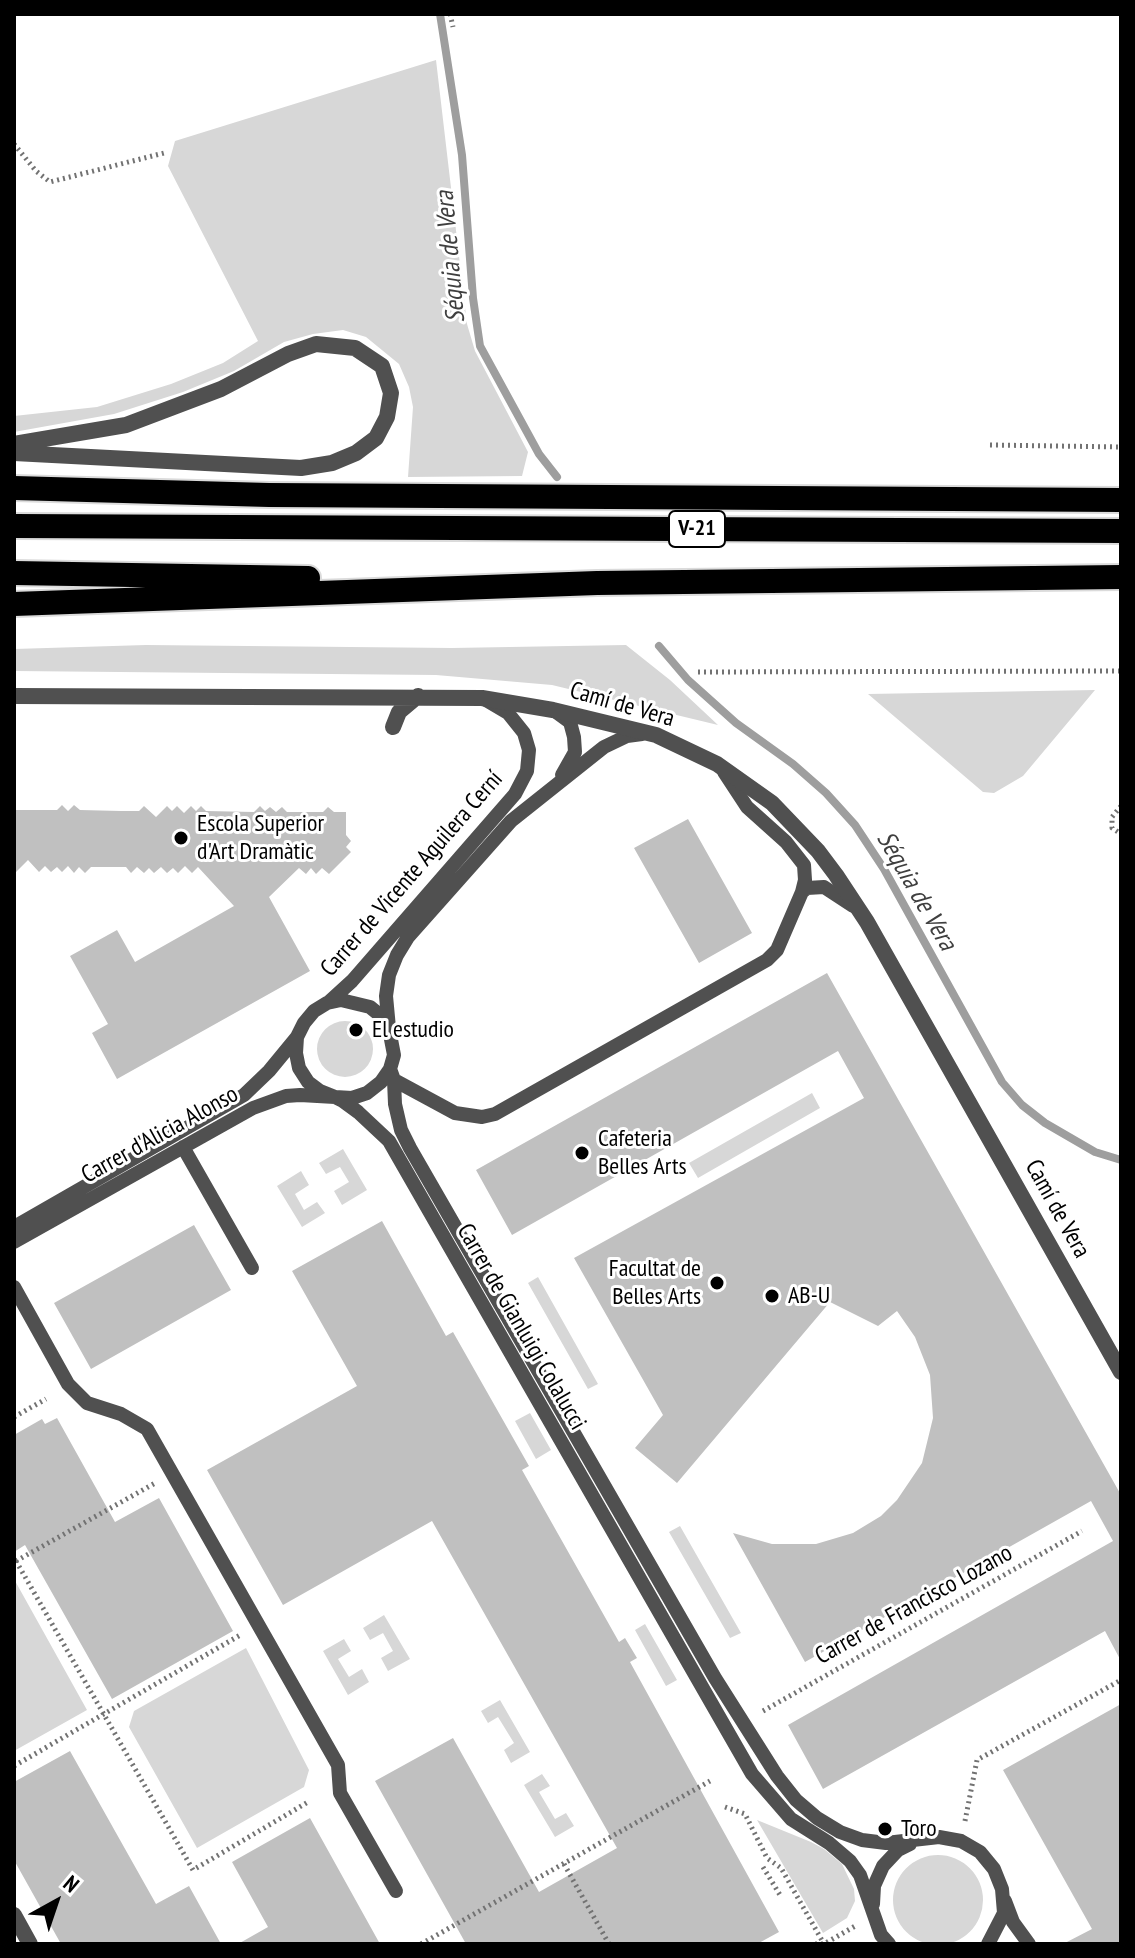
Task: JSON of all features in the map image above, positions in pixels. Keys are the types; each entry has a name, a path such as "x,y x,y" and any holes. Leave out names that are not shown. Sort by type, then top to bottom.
{"highway":[{"path":"14,488 285,496 1121,500"},
{"name":"V-21","path":"14,526 1121,531"},
{"name":"V-21","path":"14,573 597,583 1121,577"},
{"path":"14,604 597,583"}],"street":[{"path":"14,444 126,425 221,389 288,354 316,344 355,348 382,366 391,393 387,417 376,438 356,453 332,463 301,468 14,453"},
{"name":"Camí de Vera","path":"14,696 482,698 553,710 656,735 717,764 772,803 797,827 836,875 867,922 1121,1372"},
{"path":"393,727 399,712 418,696"},
{"path":"14,1915 30,1944"}],"lane":[{"name":"Carrer de Vicente Aguilera Cerní","path":"327,1003 352,981 515,794 527,771 529,750 524,733 508,713 482,698"},
{"name":"Carrer de Vicente Aguilera Cerní","path":"549,790 567,769 575,752 570,722 553,710"},
{"name":"Carrer de Vicente Aguilera Cerní","path":"389,1029 386,996 389,975 397,955 408,937 504,828 604,747 627,736 656,735"},
{"path":"392,1075 455,1113 482,1117 495,1114 767,960 781,943 802,892 805,873 800,857 747,807 717,764"},
{"path":"802,892 815,886 832,890 852,904 867,922"},
{"path":"392,1075 367,1093 352,1098 335,1097 308,1082 299,1068 297,1037 314,1011 327,1003 356,1001 381,1016 389,1029 394,1055 392,1075 395,1104 401,1130 410,1148 715,1678 777,1776 796,1800 840,1832 862,1840 886,1843 939,1837 961,1841 980,1852 994,1869 1013,1922 1029,1944"},
{"name":"Carrer d'Alicia Alonso","path":"14,1227 244,1095 297,1037"},
{"path":"395,1104 402,1090 408,1088 416,1091"},
{"name":"Carrer d'Alicia Alonso","path":"14,1242 253,1108 273,1099 300,1095 335,1097"},
{"name":"Carrer de Gianluigi Colalucci","path":"335,1097 358,1112 389,1141 760,1786 791,1819 829,1843 850,1861 860,1875 881,1935 889,1944"},
{"path":"183,1147 252,1268"},
{"path":"14,1287 68,1384 87,1403 121,1414 147,1429 338,1765 340,1793 396,1891"},
{"path":"874,1917 874,1886 883,1866 898,1850 917,1840"},
{"path":"988,1944 1004,1913 1002,1889"}],"path":[{"path":"450,14 453,27"},
{"path":"14,144 36,171 50,182 164,153"},
{"path":"990,445 1121,447"},
{"path":"698,672 1121,671"},
{"path":"1121,806 1112,817 1112,828 1121,834"},
{"path":"14,1417 46,1399"},
{"path":"158,1481 15,1562 193,1870 308,1802"},
{"name":"Carrer de Francisco Lozano","path":"763,1711 1082,1531"},
{"path":"14,1766 259,1625"},
{"path":"961,1841 977,1760 1121,1680"},
{"path":"424,1943 710,1781"},
{"path":"725,1807 745,1814 767,1858 781,1868 824,1944"},
{"path":"564,1864 609,1944"},
{"path":"763,1867 780,1895"},
{"path":"815,1944 824,1944 874,1917"}],"shaded area":[{"path":"436,60 467,324 475,351 528,452 522,476 408,477 413,407 399,364 366,337 343,330 284,342 234,371 183,392 114,414 14,432 14,416 97,407 171,384 223,363 258,341 168,166 175,141"},
{"path":"146,645 452,648 626,645 670,680 718,725 552,685 436,675 14,671 14,649"},
{"path":"1095,690 1023,776 994,793 983,792 868,694"},
{"path":"345,1021 365,1029 373,1049 365,1069 345,1077 325,1069 317,1049 325,1029"},
{"path":"812,1093 820,1108 698,1178 689,1163"},
{"path":"343,1149 367,1190 342,1205 334,1191 349,1182 340,1167 326,1174 319,1163"},
{"path":"301,1171 309,1185 295,1194 304,1210 317,1202 325,1213 302,1227 277,1186"},
{"path":"538,1277 598,1384 588,1389 528,1283"},
{"path":"530,1413 551,1450 536,1459 515,1421"},
{"path":"680,1526 741,1633 730,1638 669,1532"},
{"path":"14,1579 87,1710 14,1751"},
{"path":"384,1615 410,1659 388,1671 381,1658 393,1651 383,1633 370,1640 363,1628"},
{"path":"645,1624 677,1680 666,1686 635,1630"},
{"path":"344,1639 351,1651 338,1659 349,1677 362,1669 369,1682 348,1695 323,1651"},
{"path":"246,1648 309,1770 304,1787 197,1848 129,1727 134,1711"},
{"path":"500,1700 530,1752 511,1763 504,1750 514,1743 498,1717 488,1723 481,1711"},
{"path":"542,1774 550,1786 539,1792 555,1819 566,1813 574,1826 555,1837 524,1785"},
{"path":"757,1820 811,1842 842,1864 854,1889 855,1901 847,1918 823,1933"},
{"path":"938,1855 955,1858 970,1868 980,1883 983,1900 980,1917 970,1932 955,1942 938,1945 921,1942 906,1932 896,1917 893,1900 896,1883 906,1868 921,1858"}],"building":[{"path":"62,805 68,811 74,805 80,810 121,811 139,811 144,806 156,817 167,806 172,811 177,806 184,813 191,806 196,811 201,806 206,811 254,812 260,806 265,811 270,807 276,812 282,807 287,812 323,812 328,807 334,812 346,812 346,835 351,841 346,847 351,852 329,874 322,868 316,874 311,868 306,874 299,868 269,897 310,971 117,1079 92,1033 108,1024 70,956 117,930 135,962 234,906 198,867 192,873 185,866 178,873 173,868 167,873 161,867 154,873 149,868 144,873 137,867 131,873 126,867 91,867 85,873 79,867 74,873 68,866 62,872 57,867 51,872 45,866 39,872 28,860 14,874 14,810 57,810"},
{"path":"688,819 752,933 699,963 634,848"},
{"path":"827,973 1121,1495 1121,1661 1105,1631 823,1789 788,1725 1113,1541 1091,1501 805,1662 733,1533 772,1544 816,1544 853,1533 881,1516 897,1500 922,1463 933,1418 930,1375 915,1337 897,1311 878,1326 830,1302 677,1483 635,1448 663,1415 574,1258 864,1098 838,1051 512,1235 476,1170"},
{"path":"382,1221 446,1336 453,1332 529,1466 522,1470 619,1642 625,1638 637,1658 630,1662 779,1932 757,1944 466,1944 375,1781 453,1738 539,1892 617,1848 432,1521 283,1605 207,1470 357,1386 292,1271"},
{"path":"194,1225 231,1290 91,1369 54,1303"},
{"path":"57,1418 115,1522 159,1498 233,1631 112,1699 25,1545 14,1552 14,1435 42,1419 45,1424"},
{"path":"1121,1704 1121,1944 1063,1944 1092,1929 1003,1770"},
{"path":"70,1751 156,1904 189,1886 221,1944 61,1944 14,1860 14,1782"},
{"path":"310,1818 380,1944 238,1944 268,1927 232,1862"}],"waterway":[{"name":"Séquia de Vera","path":"440,14 462,155 473,298 480,346 539,454 557,477"},
{"name":"Séquia de Vera","path":"659,646 688,680 736,723 793,764 826,793 855,825 884,869 1002,1082 1022,1105 1045,1123 1095,1152 1121,1160"}],"place":[{"name":"Escola Superior d'Art Dramàtic","path":"181,838"},
{"name":"El estudio","path":"356,1030"},
{"name":"Cafeteria Belles Arts","path":"582,1153"},
{"name":"Facultat de Belles Arts","path":"717,1283"},
{"name":"AB-U","path":"772,1296"},
{"name":"Toro","path":"885,1829"}]}
